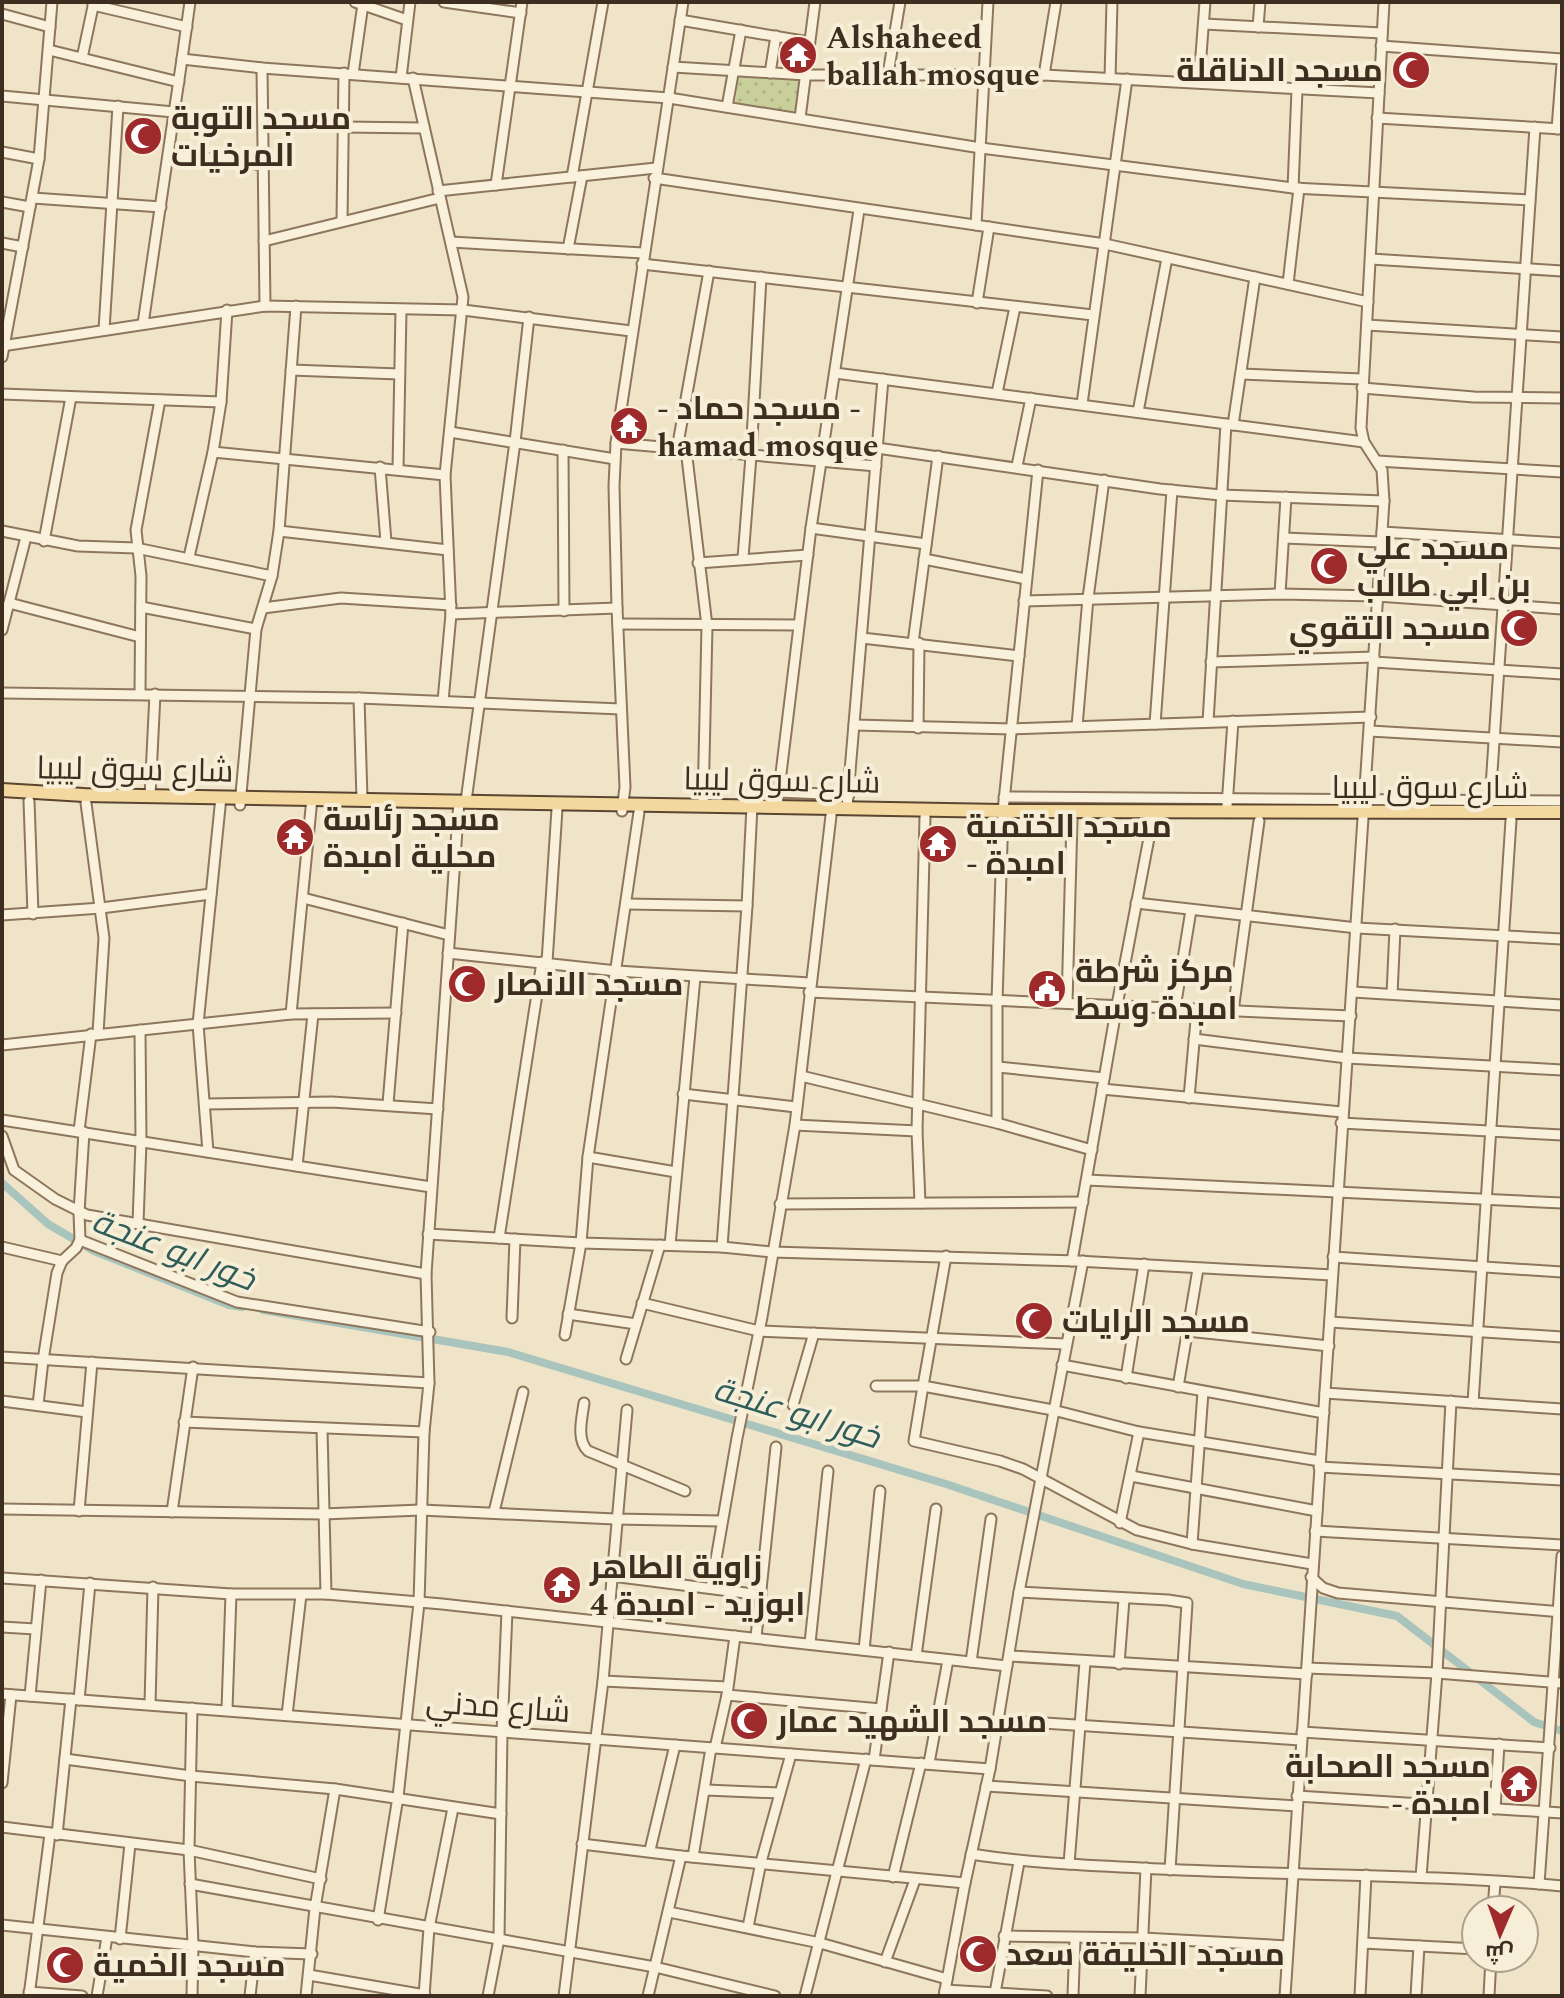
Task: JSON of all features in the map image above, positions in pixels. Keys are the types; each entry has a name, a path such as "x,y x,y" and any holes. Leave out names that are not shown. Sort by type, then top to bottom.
{"main road":[{"name":"شارع سوق ليبيا","path":"2,790 221,801"},
{"name":"شارع سوق ليبيا","path":"2,798 86,803 461,803 557,809 703,805 751,810 777,806 925,817 1003,814 1259,821 1365,811 1562,812"},
{"name":"شارع سوق ليبيا","path":"312,802 362,799 623,807 639,812 832,811 848,801 1072,819 1154,816 1227,806 1562,820"}],"street":[{"path":"52,2 39,159 2,350 104,330 265,306 463,310 631,331"},
{"path":"143,324 190,2"},
{"path":"401,78 410,2"},
{"path":"568,249 603,2"},
{"path":"623,807 616,443 683,2"},
{"path":"800,118 815,2"},
{"path":"888,74 900,2"},
{"path":"976,225 988,2"},
{"path":"1044,75 1056,2"},
{"path":"1110,78 1112,2"},
{"path":"1199,82 1205,2"},
{"path":"1258,27 1260,2"},
{"path":"1285,1996 1384,501 1384,476 1362,433 1362,383 1384,2"},
{"path":"342,221 343,127 359,3 407,20"},
{"path":"452,3 521,7 496,185"},
{"path":"82,58 94,4 187,27"},
{"path":"2,14 50,27"},
{"path":"680,20 809,42"},
{"path":"1204,24 1382,33"},
{"path":"727,107 741,30"},
{"path":"770,73 776,36"},
{"path":"1377,118 1560,129 1562,62 1381,46"},
{"path":"49,50 179,82"},
{"path":"182,59 262,68 669,98 981,148 1296,188 1530,200"},
{"path":"673,67 806,75 1044,75 1379,93"},
{"path":"262,68 265,306"},
{"path":"413,78 463,297 445,475 451,609 443,701"},
{"path":"1082,404 1127,79"},
{"path":"1288,284 1296,188 1297,90"},
{"path":"2,96 174,112"},
{"path":"104,330 118,106"},
{"path":"343,127 424,128"},
{"path":"1490,802 1535,127"},
{"path":"2,152 39,159"},
{"path":"169,154 264,165"},
{"path":"264,241 439,194 577,177 655,173 859,210 1105,244 1368,302"},
{"path":"2,202 161,207"},
{"path":"777,806 811,528 859,210"},
{"path":"977,303 989,227"},
{"path":"451,242 568,249 709,271 1093,315"},
{"path":"2,243 23,247"},
{"path":"1138,412 1167,258"},
{"path":"1371,259 1562,271"},
{"path":"703,805 707,626 681,449 709,271"},
{"path":"743,558 761,277"},
{"path":"1208,722 1221,495 1255,277"},
{"path":"240,801 256,629 272,576 279,531 296,306"},
{"path":"997,393 1015,307"},
{"path":"189,557 221,402 227,310"},
{"path":"398,469 401,310"},
{"path":"378,1920 398,1797 419,1603 424,1432 429,1383 428,1234 461,803 481,703 529,317"},
{"path":"1367,325 1562,337"},
{"path":"291,370 399,374"},
{"path":"835,373 1364,442"},
{"path":"1241,374 1362,383 1474,397 1562,398"},
{"path":"778,792 848,801 883,379"},
{"path":"2,394 221,402"},
{"path":"44,541 71,397"},
{"path":"1017,466 1031,398"},
{"path":"140,693 141,576 136,530 160,400"},
{"path":"450,432 615,459"},
{"path":"616,443 876,466"},
{"path":"877,448 1172,490 1221,495 1384,501"},
{"path":"563,450 564,611"},
{"path":"213,452 445,475"},
{"path":"918,728 916,643 938,456"},
{"path":"1377,461 1562,472"},
{"path":"380,467 386,542"},
{"path":"997,1123 997,1001 1004,797 1038,470"},
{"path":"1077,726 1088,598 1104,480"},
{"path":"1155,724 1172,490"},
{"path":"1280,594 1286,497"},
{"path":"811,528 926,544"},
{"path":"2,531 78,546 136,548 272,576"},
{"path":"279,531 448,550"},
{"path":"2,630 26,537"},
{"path":"1284,538 1508,539 1562,543"},
{"path":"698,563 808,555"},
{"path":"924,559 1026,579"},
{"path":"1024,601 1280,594 1377,596 1562,609"},
{"path":"263,608 341,598 492,614 617,608"},
{"path":"9,603 140,637"},
{"path":"141,607 256,629"},
{"path":"618,624 798,625"},
{"path":"862,638 1019,656"},
{"path":"1211,662 1374,660 1562,674"},
{"path":"2,693 248,695 621,709"},
{"path":"150,796 155,694"},
{"path":"359,698 362,799"},
{"path":"854,725 1012,729 1371,717"},
{"path":"1004,797 1227,806 1233,721"},
{"path":"1370,731 1562,742"},
{"path":"29,801 33,914"},
{"path":"208,1152 198,1024 221,801"},
{"path":"1365,811 1490,802 1562,801"},
{"path":"291,1014 312,802"},
{"path":"38,1405 57,1273 62,1261 80,1240 82,1132 104,952 86,803"},
{"path":"499,1238 544,962 557,809"},
{"path":"722,1247 751,810"},
{"path":"711,1588 795,1125 832,811"},
{"path":"565,1335 581,1243 588,1157 639,812"},
{"path":"945,1989 990,1769 1019,1592 1042,1479 1066,1344 1083,1202 1102,1089 1154,816"},
{"path":"920,1203 917,1131 925,817"},
{"path":"1067,1003 1072,819"},
{"path":"1473,1403 1511,820"},
{"path":"1233,1011 1259,821"},
{"path":"2,915 101,908 211,894"},
{"path":"303,898 449,935"},
{"path":"1136,903 1357,928 1562,939"},
{"path":"626,904 747,906"},
{"path":"1175,1008 1191,910"},
{"path":"388,1104 403,923"},
{"path":"1392,994 1395,929"},
{"path":"448,953 921,997 1351,1016"},
{"path":"626,1359 642,1303 665,1245 676,1172 695,977"},
{"path":"1353,992 1562,1005"},
{"path":"1189,1098 1197,1009"},
{"path":"2,1045 291,1014 396,1013"},
{"path":"297,1166 313,1014"},
{"path":"138,1223 140,1030"},
{"path":"1194,1039 1347,1058 1562,1070"},
{"path":"998,1067 1104,1078"},
{"path":"801,1076 997,1123 1092,1150"},
{"path":"1102,1089 1342,1112"},
{"path":"683,1094 796,1107"},
{"path":"205,1104 305,1102 438,1109"},
{"path":"2,1120 431,1187"},
{"path":"1341,1123 1562,1135"},
{"path":"795,1125 917,1131"},
{"path":"2,1136 14,1170 79,1212 426,1274"},
{"path":"588,1157 676,1172"},
{"path":"1087,1180 1562,1203"},
{"path":"780,1204 1083,1202"},
{"path":"428,1234 772,1252 1078,1261 1332,1275"},
{"path":"512,1318 515,1239"},
{"path":"80,1240 250,1305 430,1332"},
{"path":"2,1247 62,1261"},
{"path":"946,1256 914,1441 1000,1461 1042,1479 1120,1523 1192,1544 1312,1564"},
{"path":"1333,1257 1562,1272"},
{"path":"1126,1378 1144,1264"},
{"path":"1178,1387 1198,1269"},
{"path":"642,1303 759,1331 1066,1344"},
{"path":"568,1314 636,1324"},
{"path":"1330,1322 1562,1337"},
{"path":"1187,1331 1329,1346"},
{"path":"793,1405 814,1333"},
{"path":"2,1357 429,1383"},
{"path":"79,1511 92,1362"},
{"path":"1062,1365 1324,1413"},
{"path":"172,1512 193,1367"},
{"path":"876,1386 923,1386 1053,1410 1139,1432 1320,1464 1562,1480"},
{"path":"494,1512 523,1392"},
{"path":"1192,1544 1203,1392"},
{"path":"1325,1393 1562,1409"},
{"path":"2,1401 87,1412"},
{"path":"1421,1877 1437,1673 1451,1401"},
{"path":"584,1403 582,1446 621,1466 685,1491"},
{"path":"564,1996 603,1681 627,1410"},
{"path":"184,1422 424,1432"},
{"path":"322,1429 326,1594"},
{"path":"1120,1523 1139,1432"},
{"path":"756,1637 776,1447"},
{"path":"810,1643 828,1471"},
{"path":"1131,1476 1317,1511"},
{"path":"864,1650 880,1491"},
{"path":"2,1509 323,1514 421,1510 721,1521"},
{"path":"916,1656 936,1509"},
{"path":"971,1662 991,1519"},
{"path":"1315,1531 1562,1545"},
{"path":"1539,1884 1558,1683 1562,1556"},
{"path":"612,1576 761,1595"},
{"path":"2,1578 231,1594 326,1594 971,1662 1085,1662 1183,1668 1437,1673 1558,1683"},
{"path":"30,1696 41,1580"},
{"path":"1311,1580 1338,1593 1561,1612"},
{"path":"82,1996 29,1994 90,1583"},
{"path":"150,1704 153,1587"},
{"path":"1019,1592 1187,1603 1177,1798 1170,1870"},
{"path":"227,1709 231,1594"},
{"path":"287,1715 301,1595"},
{"path":"1119,1664 1124,1599"},
{"path":"488,1996 499,1939 507,1611"},
{"path":"2,1627 35,1629"},
{"path":"693,1857 727,1691 735,1636"},
{"path":"805,1996 870,1759 889,1652"},
{"path":"893,1877 925,1763 948,1660"},
{"path":"1069,1864 1085,1662"},
{"path":"603,1681 727,1691 881,1709"},
{"path":"2,1783 7,1694"},
{"name":"شارع مدني","path":"7,1694 990,1769"},
{"path":"192,1708 189,1850 192,1996"},
{"path":"999,1720 1180,1732 1431,1740 1550,1748"},
{"path":"1495,1809 1499,1744"},
{"path":"650,1850 675,1745"},
{"path":"748,1927 761,1862 791,1754"},
{"path":"65,1759 191,1776 335,1789 501,1814"},
{"path":"986,1786 1177,1798 1425,1805 1562,1813"},
{"path":"306,1996 315,1908 335,1789"},
{"path":"706,1790 779,1793"},
{"path":"309,1975 424,1995 429,1928 453,1808"},
{"path":"2,1827 189,1850 321,1879"},
{"path":"120,1939 130,1844"},
{"path":"582,1844 965,1883"},
{"path":"971,1854 1019,1862 1292,1875 1421,1877 1562,1886"},
{"path":"648,1996 681,1856"},
{"path":"995,1993 1019,1862"},
{"path":"1140,1996 1146,1868"},
{"path":"1360,1996 1366,1875"},
{"path":"885,1962 915,1880"},
{"path":"1494,1894 1495,1882"},
{"path":"190,1884 378,1920 655,1967 775,1996"},
{"path":"669,1912 820,1943 885,1962 945,1989 1047,1996"},
{"path":"2,1925 255,1952 312,1954"},
{"path":"1004,1936 1143,1938 1288,1946"},
{"path":"97,1996 107,1937"},
{"path":"1073,1996 1075,1939"},
{"path":"1363,1943 1460,1948"},
{"path":"1416,1996 1419,1946"},
{"path":"250,1996 255,1952"},
{"path":"1489,1996 1490,1974"}],"green space":[{"path":"739,75 802,79 798,113 735,103"}],"waterway":[{"name":"خور ابو عنجة","path":"2,1183 48,1224 94,1251 229,1305 242,1307"},
{"name":"خور ابو عنجة","path":"263,1310 508,1352 946,1484 1243,1584 1397,1616 1534,1722 1562,1731"}],"place":[{"name":"Alshaheed ballah mosque","path":"798,55"},
{"name":"مسجد الدناقلة","path":"1411,70"},
{"name":"مسجد التوبة المرخيات","path":"143,136"},
{"name":"- مسجد حماد - hamad mosque","path":"629,426"},
{"name":"مسجد علي بن ابي طالب","path":"1329,566"},
{"name":"مسجد التقوي","path":"1519,628"},
{"name":"مسجد رئاسة محلية امبدة","path":"295,837"},
{"name":"مسجد الختمية - امبدة","path":"938,844"},
{"name":"مسجد الانصار","path":"467,984"},
{"name":"مركز شرطة امبدة وسط","path":"1047,989"},
{"name":"مسجد الرايات","path":"1034,1321"},
{"name":"زاوية الطاهر ابوزيد - امبدة 4","path":"562,1585"},
{"name":"مسجد الشهيد عمار","path":"749,1721"},
{"name":"مسجد الصحابة - امبدة","path":"1519,1784"},
{"name":"مسجد الخليفة سعد","path":"978,1954"},
{"name":"مسجد الخمية","path":"65,1965"}]}
